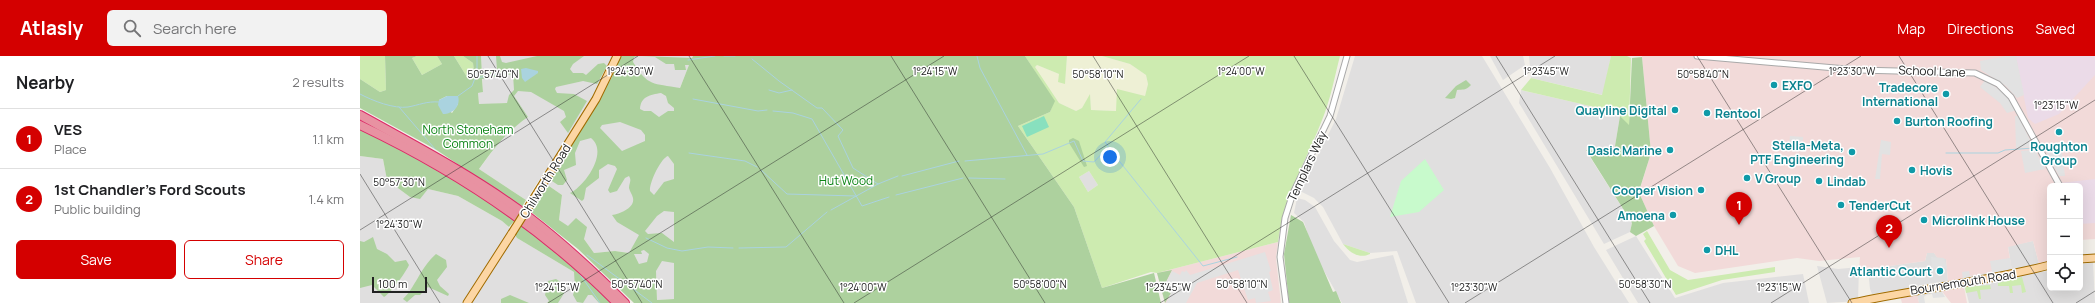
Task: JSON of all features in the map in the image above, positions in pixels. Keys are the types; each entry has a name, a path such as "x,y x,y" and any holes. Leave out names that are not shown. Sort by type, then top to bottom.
{"highway":[{"path":"360,115 444,161 529,217 601,279 625,303"},
{"path":"360,125 440,166 496,201 526,222 574,262 617,303"}],"main road":[{"name":"Chilworth Road","path":"467,303 599,95 617,56"},
{"path":"2083,259 2095,258"},
{"name":"Bournemouth Road","path":"1852,303 1906,292 1993,279 2047,266"}],"street":[{"name":"Templars Way","path":"1286,303 1280,257 1285,218 1293,193 1330,116 1347,56"},
{"name":"School Lane","path":"1696,56 1858,70 1975,73 1998,84 2012,97 2058,183"}],"shaded area":[{"path":"481,56 693,56 674,102 675,299 657,300 656,271 640,266 634,254 616,251 594,253 584,239 559,220 562,195 549,186 539,180 526,200 479,169 503,137 511,129 528,117 514,99 507,103 479,105 478,93 483,92"},
{"path":"1355,56 1482,56 1550,168 1594,247 1629,303 1416,303 1397,251 1370,253 1343,244 1323,207 1314,198 1300,191 1336,119"},
{"path":"1490,56 1523,56 1525,65 1503,80"},
{"path":"1529,56 1611,56 1603,95 1531,78"},
{"path":"1642,56 2095,56 2095,239 2083,240 2083,183 2047,183 2047,262 2039,264 2033,241 2008,247 2012,272 1948,282 1946,259 1938,259 1934,253 1927,253 1925,261 1868,269 1859,269 1860,257 1819,261 1797,258 1695,273 1678,266 1654,226 1641,197 1640,189 1651,153"},
{"path":"2007,56 2016,56 2024,95 2017,98 2006,86 1981,70 1980,61"},
{"path":"2016,56 2095,56 2095,75 2059,114 2035,124 2028,118"},
{"path":"1985,80 2004,93 2017,110 2007,113 2000,103 1980,87"},
{"path":"1521,90 1616,112 1620,116 1614,152 1586,151 1632,223 1630,232 1604,244 1519,103"},
{"path":"2015,116 2018,116 2031,142 2030,147 2016,148"},
{"path":"1790,136 1803,137 1803,140 1796,147 1789,146"},
{"path":"1881,140 1891,142 1890,155 1882,154 1880,179 1875,179"},
{"path":"2035,150 2045,169 2025,173 2021,151"},
{"path":"2046,151 2062,152 2065,176 2059,176"},
{"path":"360,156 383,159 387,180 410,197 428,189 458,196 502,221 517,238 574,272 599,303 360,303"},
{"path":"1089,171 1098,185 1088,192 1079,177"},
{"path":"2095,179 2095,223 2083,224 2083,183 2060,183"},
{"path":"1297,198 1305,200 1315,207 1334,241 1350,260 1357,262 1393,255 1408,303 1342,303 1314,253 1304,222 1294,213"},
{"path":"1636,236 1675,298 1723,283 1803,274 1809,303 1638,303 1606,250"},
{"path":"2033,241 2041,272 2047,271 2047,291 2083,291 2083,264 2093,262 2095,303 1969,303 1965,287 2013,278 2008,246"},
{"path":"1278,242 1276,258 1281,303 1165,303 1157,273"},
{"path":"1265,252 1271,271 1269,272 1273,290 1268,292 1271,301 1256,303 1255,298 1248,300 1238,270 1197,283 1186,303 1166,303 1171,293 1163,288 1172,271 1180,275 1182,271 1185,272 1186,270 1190,275"},
{"path":"1927,253 1934,253 1937,257 1946,259 1948,282 1872,294 1868,269 1925,261"},
{"path":"1931,257 1944,258 1947,267 1939,269 1938,267 1932,268"},
{"path":"2010,258 2012,272 1963,280 1962,272 1969,271 1970,276 1992,272 1990,261"},
{"path":"1817,266 1838,269 1859,267 1858,301 1827,303"},
{"path":"1964,287 1967,303 1951,303 1941,290"},
{"path":"1941,290 1945,297 1933,298 1932,294 1926,295 1924,297 1925,303 1919,303 1917,293"},
{"path":"1917,293 1919,303 1902,303 1900,296"}],"green space":[{"path":"360,56 385,56 386,90 380,92 360,79"},
{"name":"North Stoneham Common","path":"385,56 417,56 412,58 422,75 442,64 437,56 454,56 467,77 474,72 473,63 463,56 481,56 482,74 497,70 496,56 500,56 502,62 506,63 537,56 584,56 573,64 570,69 573,73 583,73 586,75 598,64 604,63 607,66 597,84 583,81 556,87 555,89 557,93 574,94 587,101 568,133 560,122 566,117 564,111 531,92 518,91 514,96 528,117 501,141 479,169 526,200 522,207 435,149 360,108 360,79 380,92 386,90","holes":["513,74 514,90 509,95 507,103 479,104 478,93 483,92 482,79","447,96 458,104 452,113 439,100"]},
{"path":"417,56 437,56 442,64 422,75 412,58"},
{"path":"454,56 463,56 473,63 474,72 467,77"},
{"name":"Hut Wood","path":"619,56 639,56 634,57 633,62 647,80 657,84 680,88 689,65 685,65 686,70 675,70 674,64 666,64 655,57 642,56 692,58 693,56 1025,56 1055,101 1050,112 1018,126 1074,207 1102,288 1154,273 1161,303 634,303 578,249 530,211 549,186 562,195 559,220 568,226 576,218 587,227 584,239 594,253 615,251 629,253 639,235 617,222 612,215 623,212 632,205 633,198 629,188 629,176 625,178 617,191 610,193 608,190 617,169 615,166 608,164 599,170 599,178 586,188 584,199 582,201 570,193 582,183 593,168 597,152 596,144 591,138 580,141 575,153 576,165 564,170 567,180 563,185 558,185 549,179 612,77","holes":["661,93 666,96 668,103 674,108 674,111 668,111 659,117 651,111 644,111 640,109 642,101 650,96","620,122 641,130 645,135 645,141 622,151 600,128 602,125","668,156 674,164 674,179 664,182 654,195 650,191 651,182 662,161","664,211 674,212 674,242 662,233 648,234 645,231 657,216","644,250 649,254 647,262 639,264 634,254 642,254 641,251","662,261 674,263 674,299 657,300 656,271"]},
{"path":"1025,56 1067,56 1065,84 1058,82 1059,74 1037,65 1035,67 1059,103 1076,111 1082,108 1090,94 1091,110 1116,111 1117,89 1145,96 1148,84 1146,75 1130,64 1102,56 1340,56 1326,108 1297,177 1286,208 1278,242 1157,273 1151,272 1102,288 1074,207 1018,126 1050,112 1054,101","holes":["1089,171 1098,185 1088,192 1079,177"]},
{"path":"1067,56 1102,56 1130,64 1146,75 1148,84 1145,96 1117,111 1091,110 1090,95 1082,108 1076,111 1059,103 1034,67 1037,65 1059,74 1065,83"},
{"path":"1611,56 1627,56 1631,58 1629,126 1616,112 1521,90 1531,78 1602,95"},
{"path":"1642,57 1651,153 1640,188 1641,197 1654,226 1636,236 1630,232 1632,223 1586,150 1614,152 1620,116 1629,125 1632,58"},
{"path":"1466,80 1471,85 1469,87 1457,90 1455,98 1445,98 1456,86"},
{"path":"1044,116 1049,127 1027,137 1022,126"},
{"name":"North Stoneham Common","path":"360,129 443,172 515,220 509,227 502,221 458,196 428,189 420,199 410,197 387,180 383,159 360,156"},
{"path":"1073,138 1079,141 1087,166 1084,167 1069,143 1069,140"},
{"path":"1425,159 1444,190 1419,212 1390,217 1401,181"},
{"path":"1291,215 1303,222 1333,292 1336,291 1341,303 1289,303 1284,254"},
{"path":"522,225 573,266 611,303 599,303 592,295 588,295 583,303 577,302 573,295 575,288 574,272 517,238 515,235"},
{"path":"1647,231 1670,270 1688,280 1775,267 1775,272 1722,280 1676,295 1644,241 1646,239 1643,234"},
{"path":"373,237 377,249 387,254 395,262 406,260 409,265 398,282 384,297 372,285 360,288 360,241 364,242"},
{"path":"1343,244 1370,254 1362,256 1355,254"},
{"path":"436,254 446,260 447,267 437,280 440,286 449,294 448,296 428,287 420,295 415,295 407,302 403,299 426,265"},
{"path":"1172,270 1163,288 1171,293 1165,303 1157,273"},
{"path":"2022,277 2026,292 2022,293 2021,285 2012,286 2013,293 2010,293 2009,286 1998,286 1998,283"},
{"path":"556,279 562,283 566,290 558,303 547,303 549,301 545,295 548,281"},
{"path":"1990,285 1991,289 1980,290 1981,299 1979,299 1977,291 1966,293 1965,287"},
{"path":"510,295 529,303 501,303 501,299"}],"water":[{"path":"526,68 538,71 538,73 525,82 522,78 521,69"},
{"path":"447,96 458,96 459,100 453,111 443,114 438,105 439,100"}],"waterway":[{"path":"477,56 477,70"},
{"path":"688,60 715,56"},
{"path":"724,56 735,56"},
{"path":"977,56 980,68 1027,155"},
{"path":"752,59 779,81 817,108 822,108 843,130 838,136 853,168 878,184"},
{"path":"476,78 517,71"},
{"path":"458,96 472,86 477,73"},
{"path":"769,90 779,93 792,90"},
{"path":"360,94 377,102 396,107 408,107 439,102"},
{"path":"693,99 758,111 767,110"},
{"path":"1108,146 1105,142 1141,99"},
{"path":"399,107 435,149"},
{"path":"773,111 793,113 812,119 862,206 889,197"},
{"path":"965,161 1043,154 1074,141 1083,161 1094,162 1108,147 1203,266 1237,257"},
{"path":"1946,153 1998,153 2005,150 2034,148"},
{"path":"689,153 745,161 757,167"},
{"path":"902,176 959,161"},
{"path":"761,170 787,194 855,196"},
{"path":"831,210 878,184 898,176"},
{"path":"896,195 963,178"},
{"path":"969,178 1005,179"},
{"path":"739,248 786,247 827,212"},
{"path":"646,238 667,248 682,251 708,247 733,248"},
{"path":"587,255 652,303"},
{"path":"579,273 600,303"}],"place":[{"name":"EXFO","path":"1774,85"},
{"name":"Tradecore International","path":"1946,94"},
{"name":"Quayline Digital","path":"1675,110"},
{"name":"Rentool","path":"1707,113"},
{"name":"Burton Roofing","path":"1897,121"},
{"name":"Roughton Group","path":"2059,132"},
{"name":"Dasic Marine","path":"1670,150"},
{"name":"Stella-Meta, PTF Engineering","path":"1852,152"},
{"name":"Hovis","path":"1912,170"},
{"name":"V Group","path":"1747,178"},
{"name":"Lindab","path":"1819,181"},
{"name":"Cooper Vision","path":"1701,190"},
{"name":"TenderCut","path":"1841,205"},
{"name":"Amoena","path":"1673,215"},
{"name":"Microlink House","path":"1924,220"},
{"name":"VES","path":"1739,225"},
{"name":"1st Chandler's Ford Scouts","path":"1889,248"},
{"name":"DHL","path":"1707,250"},
{"name":"Atlantic Court","path":"1940,271"}]}
